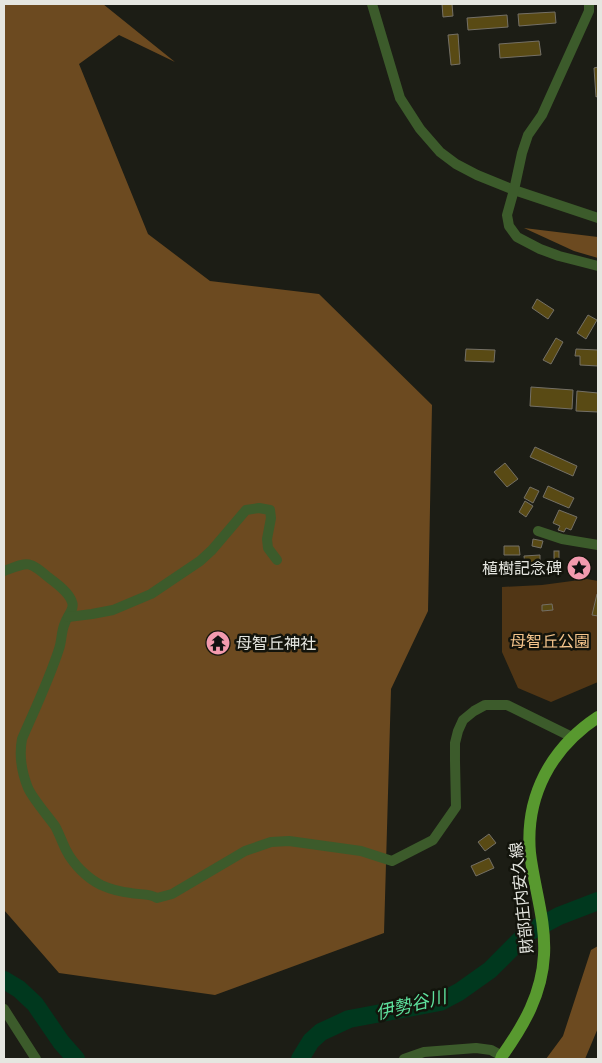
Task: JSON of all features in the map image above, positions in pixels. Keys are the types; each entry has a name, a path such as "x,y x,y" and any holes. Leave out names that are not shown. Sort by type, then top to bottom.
{"main road":[{"name":"財部庄内安久線","path":"501,1057 515,1037 536,999 541,982 545,954 544,935 530,854 530,823 534,802 542,779 556,756 572,737 598,717"}],"street":[{"path":"372,4 400,98 420,129 440,152 456,164 477,175 514,190 598,218"},
{"path":"589,4 588,11 542,115 528,135 522,153 507,221 517,237 540,249 598,266"},
{"path":"68,617 114,610 151,594 200,561 212,550 246,510 259,508 270,510 268,548 277,560"},
{"path":"538,531 562,539 598,545"},
{"path":"4,571 28,563 35,566 60,586 70,598 73,607 64,624 60,648 22,739 22,766 29,789 56,828 76,865 87,876 100,884 131,894 153,895 157,898 172,894 245,851 271,842 289,841 361,851 392,861 433,840 456,807 454,761 458,731 463,720 485,705 507,705 572,737"},
{"path":"4,1009 36,1059"},
{"path":"404,1059 424,1052 476,1048 491,1050 501,1057"}],"green space":[{"name":"母智丘公園","path":"587,579 598,581 598,682 551,702 518,688 502,652 502,587 542,585"}],"shaded area":[{"path":"4,4 103,4 175,62 119,35 79,64 148,234 210,281 319,294 432,405 428,611 391,689 384,933 215,995 59,973 4,910"},
{"path":"524,228 598,237 598,258 574,251"},
{"path":"598,946 598,1028 585,1059 546,1059 563,1036 591,950"}],"building":[{"path":"442,4 452,4 453,16 443,17"},
{"path":"555,12 556,23 519,26 518,14"},
{"path":"507,15 508,27 468,30 467,18"},
{"path":"458,34 460,64 451,65 448,35"},
{"path":"539,41 541,55 500,58 499,44"},
{"path":"598,67 598,96 596,97 594,68"},
{"path":"537,299 554,310 548,319 532,308"},
{"path":"588,315 597,320 586,339 577,333"},
{"path":"556,338 563,342 551,364 543,360"},
{"path":"466,349 495,350 494,362 465,361"},
{"path":"576,349 598,350 598,366 580,365 580,356 575,356"},
{"path":"531,387 573,390 572,409 530,406"},
{"path":"577,391 598,393 598,412 576,411"},
{"path":"535,447 577,466 573,476 530,457"},
{"path":"505,463 518,479 507,487 494,472"},
{"path":"548,486 574,498 569,508 543,497"},
{"path":"530,487 539,491 533,503 524,498"},
{"path":"525,501 533,506 526,517 519,512"},
{"path":"559,510 577,517 571,530 566,528 564,532 558,530 560,526 553,523"},
{"path":"533,539 543,541 541,548 532,546"},
{"path":"504,546 519,546 520,555 504,555"},
{"path":"554,551 559,551 559,566 554,566"},
{"path":"540,555 540,565 525,566 524,556"},
{"path":"598,594 598,616 592,615"},
{"path":"552,604 553,610 542,611 542,605"},
{"path":"489,834 496,843 485,851 478,842"},
{"path":"489,858 494,868 476,876 471,866"}],"waterway":[{"name":"伊勢谷川","path":"300,1059 311,1041 321,1032 349,1019 440,1002 459,992 490,970 527,933 559,916 598,901"},
{"name":"伊勢谷川","path":"4,980 19,989 35,1004 61,1042 76,1059"}],"place":[{"name":"植樹記念碑","path":"579,568"},
{"name":"母智丘神社","path":"218,643"}]}
